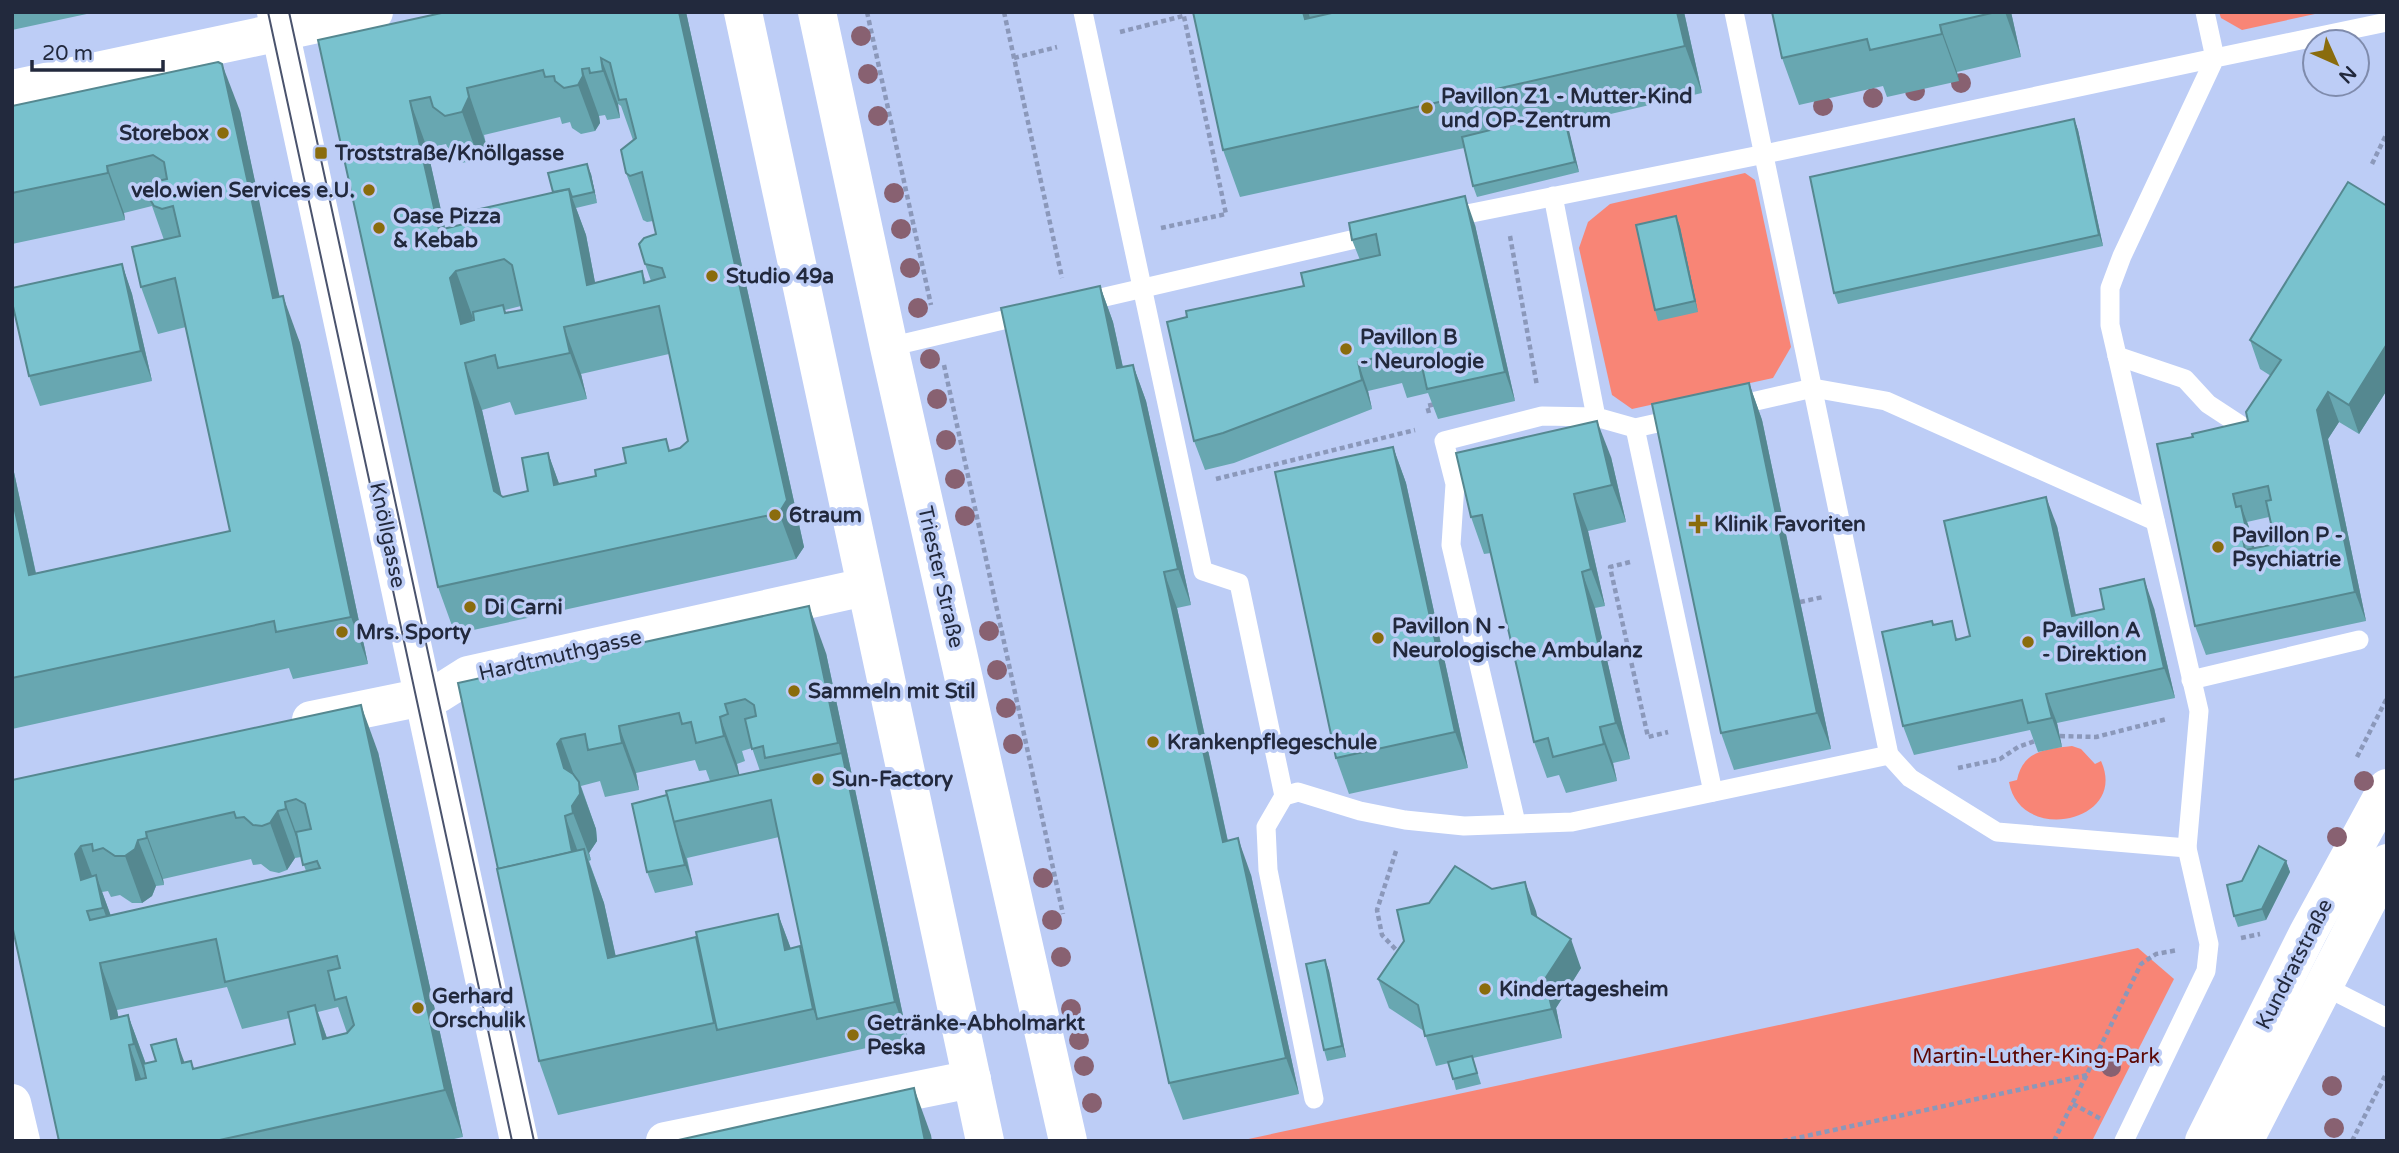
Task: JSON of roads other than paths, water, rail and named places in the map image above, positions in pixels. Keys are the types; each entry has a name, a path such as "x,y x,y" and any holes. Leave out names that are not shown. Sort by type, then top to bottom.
{"street":[{"path":"12,89 278,22 374,12"},
{"path":"743,12 985,1141"},
{"name":"Triester Straße","path":"817,12 889,347 1068,1141"},
{"name":"Knöllgasse","path":"278,22 519,1141"},
{"name":"Hardtmuthgasse","path":"282,726 438,694 468,675 865,587"},
{"name":"Kundratstraße","path":"2204,1141 2387,788"},
{"name":"Kundratstraße","path":"2244,1141 2387,863"},
{"path":"665,1141 972,1079"},
{"path":"12,1103 22,1141"}],"lane":[{"path":"1083,12 1203,571 1239,583 1284,796 1266,827 1268,870 1314,1099"},
{"path":"1734,12 1889,755 1910,778 1997,832 2188,848"},
{"path":"2124,1141 2206,971 2209,944 2188,848 2199,711 2110,325 2110,288 2122,256 2215,58 2205,12"},
{"path":"1424,223 1765,154 2387,22"},
{"path":"1553,196 1596,417"},
{"path":"889,347 1397,229"},
{"path":"2117,356 2185,379 2208,404 2240,425"},
{"path":"1516,823 1451,545 1455,484 1444,441 1542,416 1596,417 1635,428 1813,388 1886,401 2155,521"},
{"path":"1635,428 1713,792"},
{"path":"2191,680 2359,640"},
{"path":"1284,796 1298,792 1360,811 1405,821 1464,826 1572,822 1889,755"},
{"path":"2278,994 2324,986 2387,1018"}],"tram line":[{"path":"268,12 512,1141"},
{"path":"289,12 534,1141"}],"place":[{"name":"Pavillon Z1 - Mutter-Kind und OP-Zentrum","path":"1427,108"},
{"name":"Storebox","path":"223,133"},
{"name":"Troststraße/Knöllgasse","path":"321,153"},
{"name":"velo.wien Services e.U.","path":"369,190"},
{"name":"Oase Pizza & Kebab","path":"379,228"},
{"name":"Studio 49a","path":"712,276"},
{"name":"Pavillon B - Neurologie","path":"1346,349"},
{"name":"6traum","path":"775,515"},
{"name":"Klinik Favoriten","path":"1698,524"},
{"name":"Pavillon P - Psychiatrie","path":"2218,547"},
{"name":"Di Carni","path":"470,607"},
{"name":"Mrs. Sporty","path":"342,632"},
{"name":"Pavillon N - Neurologische Ambulanz","path":"1378,638"},
{"name":"Pavillon A - Direktion","path":"2028,642"},
{"name":"Sammeln mit Stil","path":"794,691"},
{"name":"Krankenpflegeschule","path":"1153,742"},
{"name":"Sun-Factory","path":"818,779"},
{"name":"Kindertagesheim","path":"1485,989"},
{"name":"Gerhard Orschulik","path":"418,1008"},
{"name":"Getränke-Abholmarkt Peska","path":"853,1035"}],"park label":[{"name":"Martin-Luther-King-Park","path":"2036,1056"}]}
